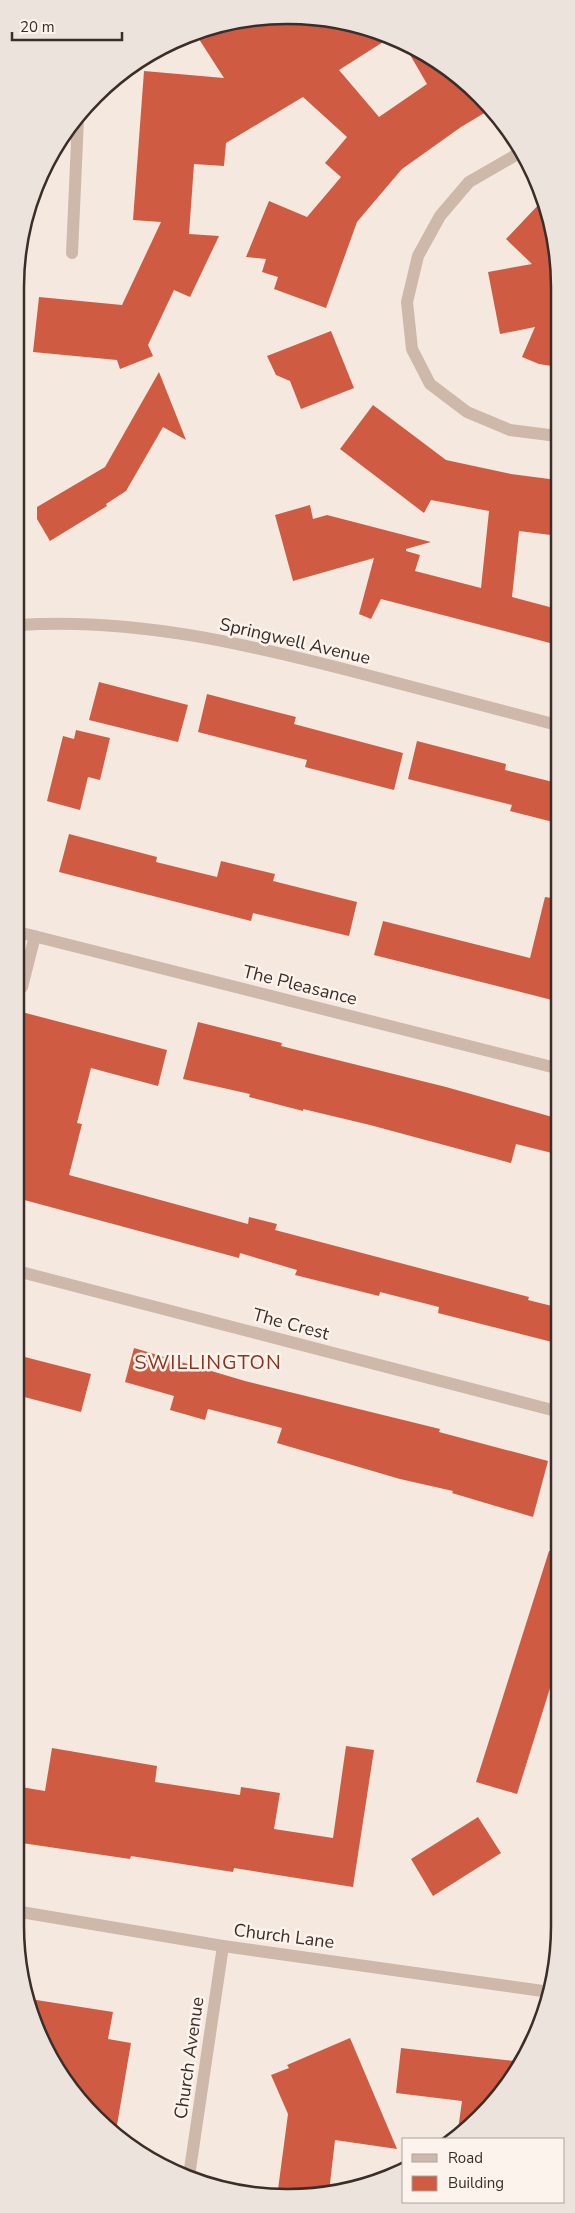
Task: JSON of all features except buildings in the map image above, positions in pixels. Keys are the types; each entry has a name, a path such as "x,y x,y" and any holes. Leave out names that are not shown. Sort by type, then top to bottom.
{"street":[{"path":"72,253 78,128"},
{"path":"516,156 469,182 440,216 418,256 407,302 412,348 430,384 467,412 510,430 551,435"},
{"name":"Springwell Avenue","path":"24,625 103,625 171,631 287,654 551,723"},
{"name":"The Pleasance","path":"24,933 551,1067"},
{"path":"24,980 35,936"},
{"name":"The Crest","path":"24,1273 551,1410"},
{"name":"Church Lane","path":"24,1913 223,1946 543,1991"},
{"name":"Church Avenue","path":"190,2170 223,1946"}],"district":[{"name":"SWILLINGTON","path":"208,1362"}]}
